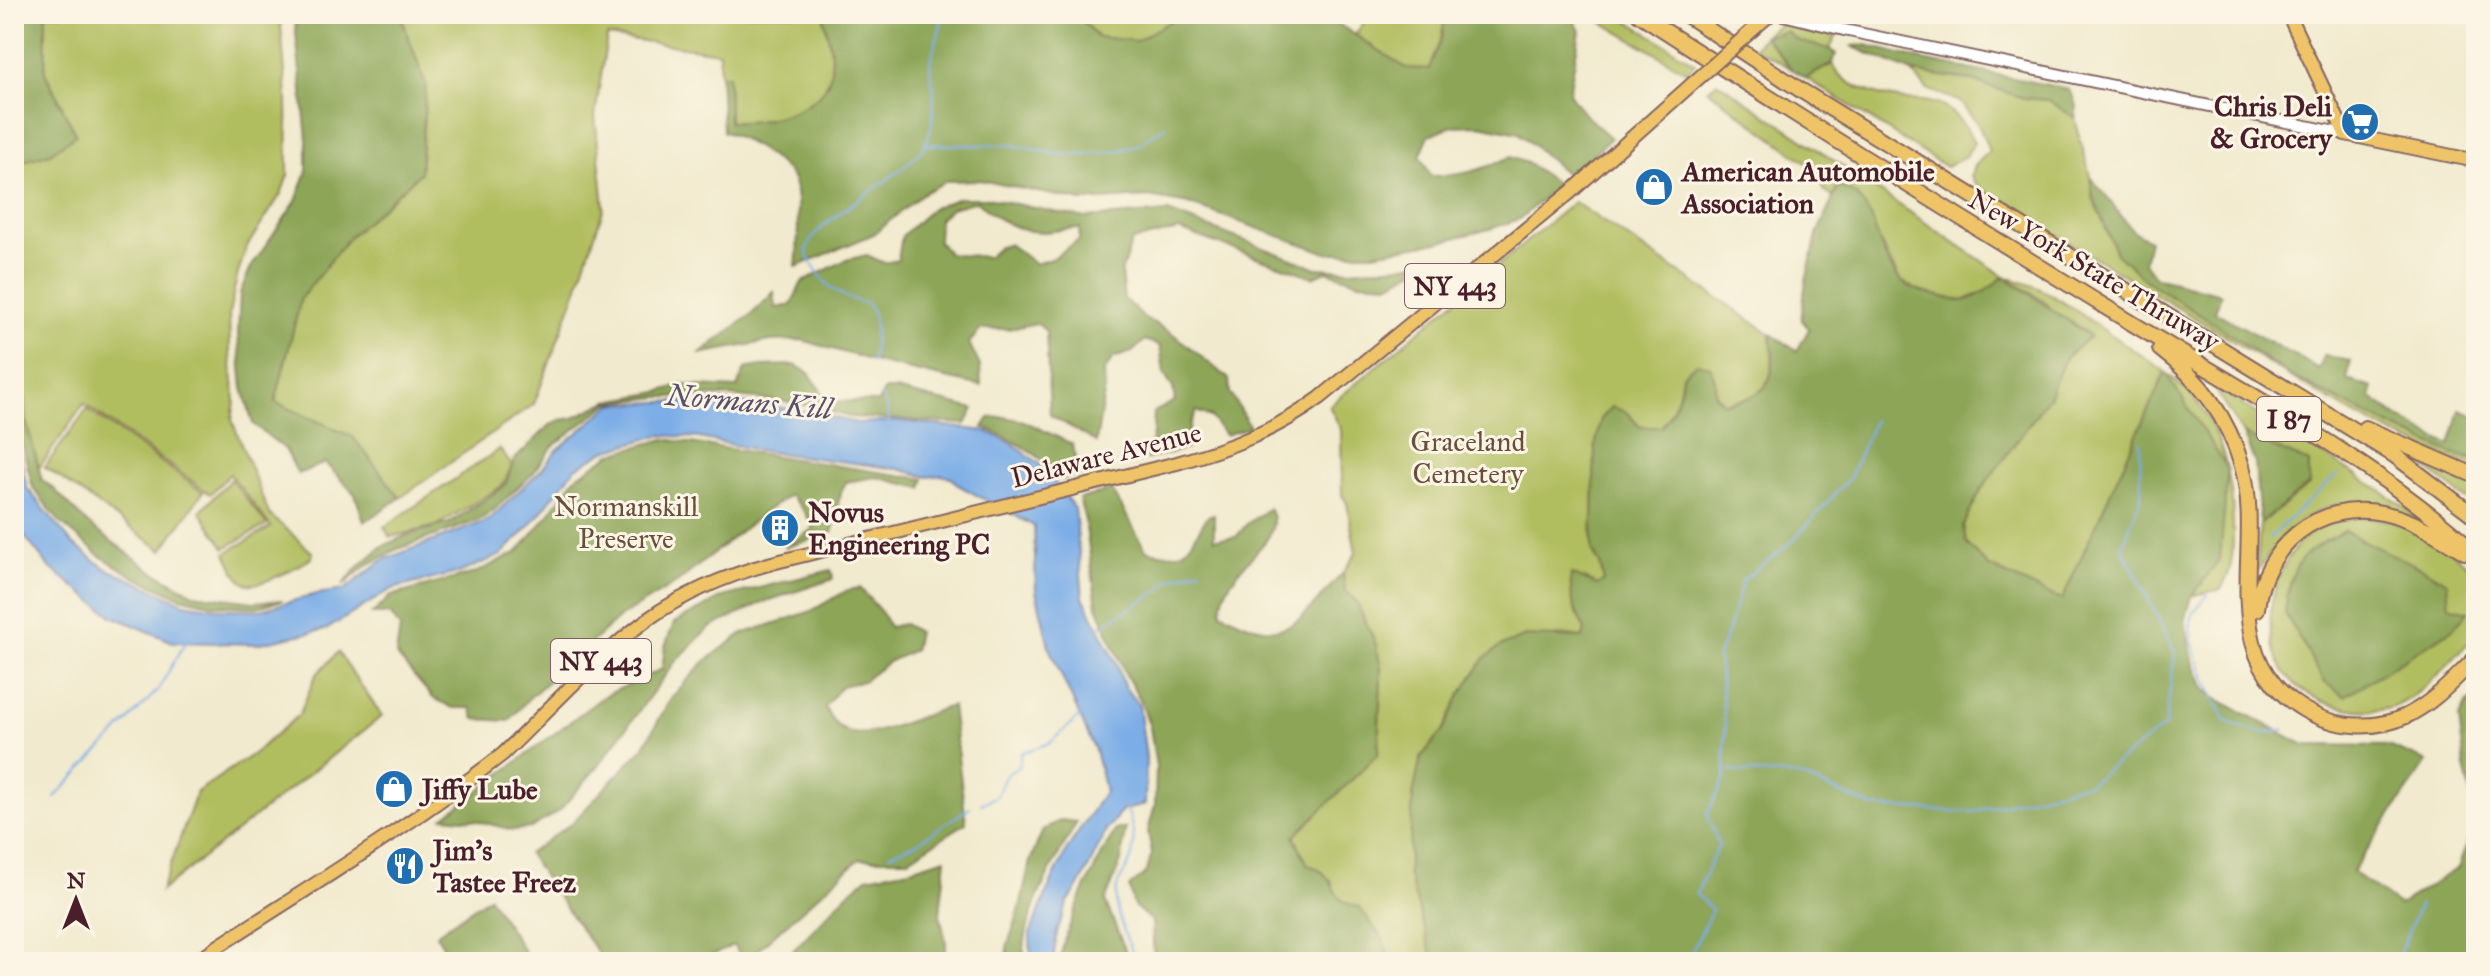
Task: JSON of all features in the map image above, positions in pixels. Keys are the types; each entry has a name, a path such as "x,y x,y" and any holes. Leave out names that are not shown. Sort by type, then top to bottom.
{"highway":[{"name":"New York State Thruway","path":"1639,14 1819,131 2354,460 2422,508 2476,553"},
{"name":"New York State Thruway","path":"1685,14 1802,91 2394,455 2476,517"},
{"path":"2092,299 2178,364 2204,390 2226,425 2238,453 2247,491 2253,643 2265,671 2286,697 2305,711 2329,721 2354,726 2376,725 2419,709 2476,658"},
{"path":"2214,345 2363,427 2476,476"},
{"path":"2476,561 2436,535 2392,515 2368,511 2335,514 2304,528 2279,550 2262,580 2257,610 2263,650 2277,677 2303,702 2344,717 2375,718 2407,708 2431,691 2476,649"}],"main road":[{"name":"Delaware Avenue","path":"194,962 481,771 648,619 683,597 723,578 801,556 1177,463 1263,434 1313,404 1560,201 1771,14"},
{"path":"2288,14 2345,134 2476,161"}],"street":[{"path":"1779,14 2345,134"}],"green space":[{"path":"14,14 46,14 45,73 76,135 50,153 14,164"},
{"path":"46,14 280,14 287,98 288,175 281,194 246,248 237,277 229,313 235,401 232,420 269,514 313,553 310,559 266,581 257,584 243,582 226,553 271,527 230,474 210,494 84,404 39,468 26,421 22,377 22,286 14,260 14,164 50,153 63,106 45,73"},
{"path":"294,14 400,14 426,85 420,173 350,236 301,298 275,402 353,437 400,498 364,522 355,494 325,463 298,474 285,449 253,424 243,388 238,334 240,293 250,269 296,201 307,171 307,139"},
{"path":"400,14 823,14 832,61 825,88 802,107 772,118 729,122 728,75 720,75 719,52 607,36 595,116 604,207 534,404 400,498 353,437 275,403 301,298 350,236 420,173 426,85"},
{"path":"823,14 1077,14 1097,37 1136,41 1183,14 1323,14 1406,68 1429,69 1442,36 1445,14 1571,14 1580,31 1569,93 1584,114 1611,138 1569,176 1519,133 1479,125 1452,126 1429,135 1420,156 1431,176 1472,171 1510,157 1527,163 1559,185 1519,219 1438,242 1374,253 1327,253 1189,204 1149,197 1082,201 980,180 946,181 923,193 874,234 796,267 798,210 793,180 782,166 762,151 723,132 720,75 728,75 729,122 772,118 803,107 825,88 830,76 831,53"},
{"path":"1077,14 1183,14 1136,41 1097,37"},
{"path":"1370,14 1445,14 1442,36 1430,69 1407,69 1355,35"},
{"path":"1588,14 1617,14 1695,63 1687,72"},
{"path":"1784,23 1836,36 1830,49 1765,36 1792,69 1754,47 1764,36 1771,30"},
{"path":"1787,31 1798,40 1824,47 1836,54 1832,64 1806,78 1792,69 1764,36"},
{"path":"1866,45 1918,59 2068,89 2075,103 2075,118 2048,100 2024,98 1970,80 1912,72 1851,46"},
{"path":"1832,64 1845,79 1863,90 1944,107 1967,129 1974,143 1965,157 1946,167 1806,78"},
{"path":"1912,72 1970,80 2024,98 2048,100 2062,108 2075,118 2093,197 2116,253 2145,280 2288,375 2397,429 2453,454 2476,460 2476,467 2408,441 2343,408 2280,371 1975,184 1971,176 1975,166 1989,151 1979,126 1959,101 1927,89"},
{"path":"1718,82 2004,276 1992,288 1963,301 1916,291 1899,279 1873,228 1838,187 1832,197 1824,190 1820,173 1708,90"},
{"path":"2090,176 2134,232 2149,240 2144,262 2155,277 2221,294 2215,312 2319,369 2324,356 2351,361 2347,380 2373,388 2370,397 2409,424 2450,445 2460,410 2476,416 2476,460 2453,454 2397,429 2288,375 2145,280 2116,253 2093,197"},
{"path":"1838,187 1851,192 1861,201 1893,270 1907,285 1922,292 1962,301 1979,295 2004,276 2090,336 2065,358 2049,397 1982,488 1963,525 1966,543 1989,567 2062,600 2165,372 2228,469 2220,558 2192,596 2185,622 2194,665 2204,688 2215,698 2305,745 2389,746 2427,762 2352,872 2399,905 2458,868 2474,825 2459,718 2467,703 2476,696 2476,962 1434,962 1408,873 1413,795 1421,757 1443,731 1459,697 1485,658 1501,646 1525,636 1583,638 1585,629 1573,603 1571,574 1597,585 1604,581 1600,564 1592,550 1595,447 1601,419 1612,407 1626,412 1640,427 1661,427 1676,402 1682,375 1697,363 1710,366 1715,395 1724,403 1752,396 1767,384 1773,363 1771,334 1797,351 1809,329 1801,319 1806,280 1818,232"},
{"path":"959,198 987,198 1084,218 1168,212 1317,268 1349,270 1400,266 1436,259 1388,284 1359,282 1327,271 1313,277 1179,230 1132,241 1121,273 1124,299 1143,317 1172,333 1229,379 1230,393 1250,427 1225,435 1211,417 1196,411 1190,424 1187,449 1147,459 1154,412 1175,401 1173,388 1164,373 1160,346 1145,340 1132,352 1113,358 1104,372 1105,388 1096,442 1050,415 1046,331 1037,323 1008,329 981,329 969,343 980,366 981,386 880,363 802,340 770,341 699,354 752,314 774,292 776,308 791,305 802,282 846,260 867,255 884,263 898,260 902,236 932,208","holes":["977,201 998,218 1022,229 1041,232 1080,228 1079,240 1051,259 1035,264 1009,244 999,247 988,257 949,254 938,241 939,219 951,208"]},
{"name":"Graceland Cemetery","path":"1574,202 1771,334 1771,374 1761,390 1752,396 1724,403 1715,395 1715,381 1682,375 1676,402 1661,427 1640,427 1626,412 1601,419 1595,451 1592,550 1600,564 1604,581 1597,585 1587,580 1575,611 1585,629 1583,638 1561,635 1485,658 1459,697 1443,731 1421,757 1408,873 1434,962 1390,962 1384,941 1335,895 1331,880 1308,865 1294,836 1378,754 1381,684 1375,642 1356,601 1345,591 1343,573 1356,553 1347,503 1342,495 1341,429 1329,406"},
{"path":"14,260 22,286 22,377 26,421 42,480 88,524 154,572 194,594 254,602 283,600 257,607 215,605 180,597 133,576 100,556 60,522 33,488 15,417"},
{"path":"2004,276 2039,289 2070,306 2162,369 2200,407 2217,438 2231,489 2232,558 2221,589 2192,596 2220,558 2165,373 2062,600 1989,567 1966,543 1963,525 1982,488 2049,397 2065,358 2090,336"},
{"path":"795,365 809,373 825,397 834,401 878,402 885,390 896,390 974,409 966,424 850,417 796,403 727,396 658,397 609,403 553,446 534,472 493,511 479,520 395,550 367,565 342,586 381,547 407,535 449,523 499,490 506,483 514,460 550,425 560,420 573,418 608,401 680,385 737,388 745,369"},
{"path":"2212,386 2382,491 2428,524 2380,506 2359,503 2323,509 2292,528 2257,573 2260,524 2309,485 2309,464 2243,434"},
{"path":"87,409 203,492 162,550 45,467"},
{"path":"989,418 1024,421 1072,444 1081,474 1062,479 1026,448 983,427"},
{"path":"2243,434 2309,463 2309,484 2260,524 2255,463"},
{"name":"Normanskill Preserve","path":"664,439 924,479 922,488 875,477 846,482 832,533 784,548 814,528 790,495 678,582 620,617 528,699 509,721 475,719 471,708 453,708 433,698 396,655 400,628 390,614 372,614 391,596 475,573 518,552 575,478 611,454"},
{"path":"500,449 512,466 502,486 436,526 390,537 384,527"},
{"path":"2413,458 2476,485 2476,507"},
{"path":"231,479 267,525 225,548 200,511"},
{"path":"1112,490 1146,550 1160,553 1171,554 1186,549 1208,516 1214,514 1214,539 1236,537 1247,524 1269,508 1273,519 1266,541 1238,572 1223,598 1221,612 1244,623 1263,629 1291,625 1343,573 1345,591 1356,601 1375,642 1381,667 1378,754 1294,837 1308,865 1325,875 1341,899 1359,907 1384,941 1390,962 1154,962 1152,921 1134,906 1129,887 1145,874 1152,854 1148,831 1155,805 1156,767 1150,727 1097,606 1085,520 1079,499"},
{"path":"2358,517 2383,519 2420,533 2476,572 2476,635 2415,694 2404,702 2381,710 2345,708 2323,701 2297,685 2279,664 2270,622 2272,600 2279,578 2288,558 2301,541 2317,529","holes":["2344,531 2394,557 2449,606 2468,611 2438,638 2420,648 2325,683 2313,659"]},
{"path":"2344,531 2447,582 2449,606 2468,611 2453,629 2345,696 2325,683 2285,613 2291,582 2300,562 2316,547"},
{"path":"831,570 833,579 764,602 709,628 675,662 599,765 559,811 531,828 513,830 474,820 444,817 604,696 662,669 665,646 674,623 723,597"},
{"path":"860,588 882,613 889,627 904,624 918,632 914,650 888,662 863,681 841,686 825,707 832,720 843,730 862,734 952,706 966,823 909,859 859,859 744,962 733,945 700,962 604,962 528,854 573,822 643,748 671,698 704,662 742,634 809,612 848,590"},
{"path":"338,652 382,716 161,891 197,792 253,754 299,715 316,675"},
{"path":"1061,820 1077,822 1041,889 1028,926 1024,962 1009,962 1007,947 1020,908 1030,861 1043,830"},
{"path":"1125,828 1121,862 1105,901 1130,962 1059,962 1075,911 1090,877 1116,829"},
{"path":"946,858 940,914 946,942 946,962 782,962 867,877"},
{"path":"489,897 531,962 452,962 436,934"}],"water":[{"path":"709,400 794,409 857,423 901,421 986,431 1012,443 1042,466 1075,509 1083,597 1116,662 1124,686 1139,706 1146,757 1145,804 1122,811 1107,829 1081,883 1068,902 1057,932 1053,962 1031,962 1030,934 1068,848 1105,791 1095,750 1050,650 1036,591 1034,526 958,485 952,478 942,475 928,477 898,469 763,451 699,438 660,435 605,451 576,468 530,526 501,555 461,572 392,589 327,629 256,644 173,642 112,616 49,567 14,523 14,428 27,488 72,543 105,568 184,603 221,609 261,610 317,594 344,590 383,560 489,520 542,469 557,450 612,404"}],"waterway":[{"path":"872,362 874,317 867,303 845,297 832,289 810,261 807,250 812,238 824,226 899,171 925,145 933,108 931,61 942,14"},
{"path":"926,145 1012,145 1057,154 1082,155 1139,145 1165,126"},
{"path":"881,397 886,404 889,422"},
{"path":"1687,962 1712,910 1696,894 1719,845 1707,815 1725,778 1725,725 1718,655 1743,580 1795,539 1850,477 1874,420"},
{"path":"1725,771 1800,776 1874,807 1972,812 2090,783 2165,726 2175,652 2122,547 2141,498 2140,442"},
{"path":"2268,539 2337,475"},
{"path":"1098,628 1160,590 1169,580 1200,569"},
{"path":"2208,595 2194,613 2191,632 2202,672 2226,721 2262,732 2285,729"},
{"path":"55,797 158,690 185,643"},
{"path":"981,804 997,796 1005,776 1019,766 1021,753 1050,743 1081,715"},
{"path":"890,854 917,843 970,807"},
{"path":"1127,810 1133,845 1131,859 1117,887 1116,904 1136,962"},
{"path":"2396,962 2420,904"}],"place":[{"name":"Chris Deli & Grocery","path":"2360,122"},
{"name":"American Automobile Association","path":"1654,187"},
{"name":"Novus Engineering PC","path":"780,528"},
{"name":"Jiffy Lube","path":"394,789"},
{"name":"Jim's Tastee Freez","path":"405,866"}],"water label":[{"name":"Normans Kill","path":"749,402"}]}
